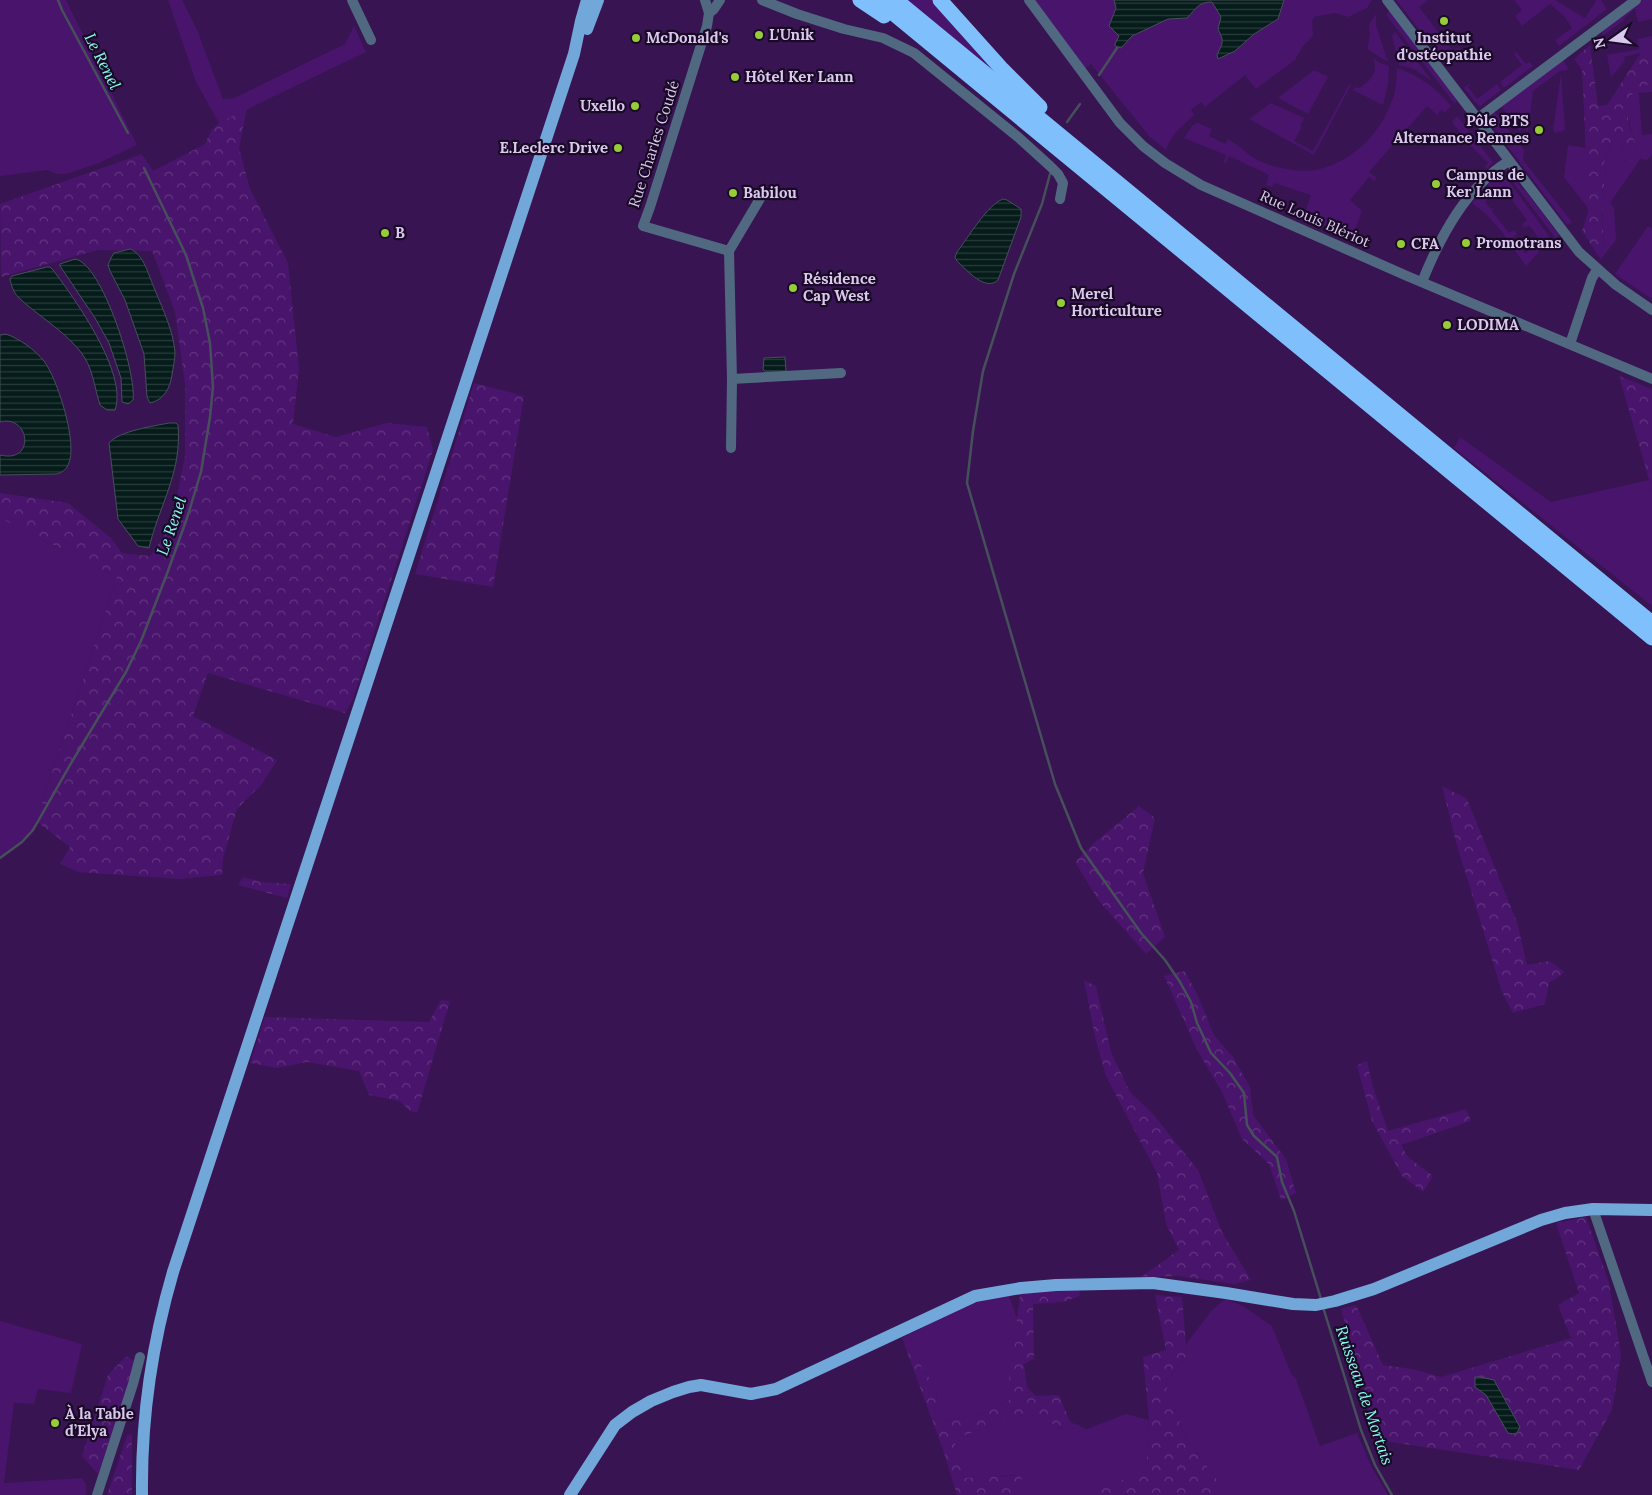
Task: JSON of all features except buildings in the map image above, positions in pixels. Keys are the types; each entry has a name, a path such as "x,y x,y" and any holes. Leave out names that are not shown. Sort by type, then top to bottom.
{"highway":[{"path":"860,0 892,22 982,95 1119,200"},
{"path":"877,0 1652,638"},
{"path":"896,0 1652,623"},
{"path":"940,0 1021,88 1147,207"}],"main road":[{"path":"142,1495 144,1441 151,1369 164,1304 173,1272 574,54 587,0"},
{"path":"574,54 585,33 598,0"},
{"path":"570,1495 615,1425 651,1401 672,1392 695,1386 752,1394 776,1389 975,1296 1021,1288 1048,1286 1154,1283 1293,1304 1316,1304 1335,1301 1374,1289 1541,1220 1565,1213 1593,1208 1652,1210"}],"street":[{"path":"352,0 371,40"},
{"name":"Rue Charles Coudé","path":"705,0 709,14 707,26 643,226 729,250"},
{"name":"Rue Charles Coudé","path":"709,14 720,0"},
{"path":"762,0 797,14 844,29 883,38 914,53 1018,137 1050,166 1063,183 1060,199"},
{"name":"Rue Louis Blériot","path":"1029,0 1120,123 1143,146 1169,166 1200,185 1422,282 1652,379"},
{"path":"1387,0 1579,252 1597,270 1652,310"},
{"path":"1477,119 1636,0"},
{"path":"1422,282 1437,248 1464,204 1500,167 1509,162"},
{"path":"731,448 732,379 729,250 761,197"},
{"path":"1570,344 1592,278 1597,270"},
{"path":"732,379 841,372"},
{"path":"1593,1208 1652,1382"},
{"path":"97,1495 140,1357"}],"green space":[{"path":"0,0 66,0 137,145 99,163 66,174 56,174 48,170 0,176"},
{"path":"168,0 182,0 198,32 223,99 234,98 345,44 354,26 366,52 219,123 196,82"},
{"path":"907,0 935,0 999,76"},
{"path":"1035,0 1114,0 1116,7 1109,26 1119,36 1121,48 1132,36 1168,19 1187,18 1198,6 1212,2 1221,17 1218,29 1222,38 1222,44 1217,55 1235,51 1259,30 1272,24 1280,15 1284,0 1372,0 1367,8 1348,17 1335,13 1314,17 1312,22 1313,36 1303,46 1295,60 1256,89 1245,75 1205,107 1201,102 1191,110 1194,115 1175,134 1166,150 1149,136 1091,64 1085,69"},
{"path":"1396,0 1428,0 1419,7 1453,51 1459,47 1461,50 1445,62"},
{"path":"1514,0 1555,0 1585,18 1595,0 1601,0 1607,9 1559,46 1555,40 1572,28 1564,16 1550,4 1522,26 1515,16 1522,10"},
{"path":"1642,0 1652,0 1652,19 1638,22 1635,9 1603,36 1601,30"},
{"path":"1390,11 1457,99 1455,104 1386,15"},
{"path":"1376,14 1376,25 1388,62 1367,49 1370,35 1369,25"},
{"path":"1395,32 1432,81 1414,69 1399,65 1392,36"},
{"path":"1652,36 1652,44 1641,55 1640,53 1624,57 1625,61 1611,77 1607,55 1639,49 1637,39"},
{"path":"1652,44 1652,83 1634,90 1629,107 1629,125 1637,151 1635,160 1625,161 1622,145 1617,137 1611,144 1603,166 1606,170 1602,209 1605,248 1597,254 1582,231 1588,212 1586,154 1582,70 1574,59 1590,45 1598,106 1607,105 1638,57"},
{"path":"1516,52 1526,64 1530,62 1533,66 1504,88 1500,82 1522,65 1514,54"},
{"path":"1373,58 1389,66 1388,84 1383,105 1353,90 1355,87 1359,88 1373,76 1375,63"},
{"path":"1563,60 1568,70 1560,71 1533,91 1528,132 1524,128 1519,131 1501,106"},
{"path":"1397,68 1427,83 1440,93 1451,106 1445,113 1441,110 1437,115 1427,106 1369,172 1377,178 1374,181 1369,177 1350,200 1362,211 1351,240 1303,219 1311,195 1274,183 1272,187 1266,185 1269,175 1229,156 1226,164 1224,162 1226,155 1184,138 1193,125 1198,123 1212,129 1209,136 1225,144 1228,139 1256,159 1267,164 1293,170 1307,171 1320,169 1343,160 1353,153 1379,127 1393,98"},
{"path":"1314,70 1328,77 1308,114 1278,98"},
{"path":"1561,73 1565,130 1555,133 1553,130"},
{"path":"1652,82 1652,92 1639,93 1642,135 1652,134 1652,155 1646,161 1641,158 1610,203 1614,208 1616,240 1601,259 1597,254 1605,248 1602,209 1606,170 1603,166 1611,144 1617,137 1622,145 1625,161 1637,153 1629,121 1628,104 1634,90"},
{"path":"1469,84 1468,87 1477,99 1497,84 1501,90 1480,106 1464,88"},
{"path":"1349,85 1351,85 1314,155 1249,119 1271,103 1304,118 1300,126 1302,127 1294,141 1313,151"},
{"path":"247,108 239,148 250,189 288,263 299,369 293,424 336,437 387,423 427,427 433,450 353,699 345,713 208,673 193,716 277,760 262,784 237,809 223,859 222,875 179,879 78,872 60,864 70,847 36,821 117,577 0,518 0,493 68,503 111,538 122,553 150,556 171,526 185,456 185,384 175,312 152,251 98,250 1,277 0,204 142,154 153,171 205,144 211,131 219,123"},
{"path":"1494,111 1524,150 1523,160 1572,222 1567,225 1494,128 1490,130 1490,115"},
{"path":"1457,116 1493,162 1487,169 1485,167 1488,163 1468,143 1452,122"},
{"path":"1568,145 1586,148 1586,196 1588,208 1564,177"},
{"path":"1502,172 1554,243 1551,246 1548,242 1526,266 1501,231 1487,215 1472,203 1482,191 1490,197 1485,202 1491,209 1494,208 1492,211 1509,233 1514,230 1517,234 1513,237 1525,253 1541,242 1529,225 1524,228 1522,225 1527,220 1503,188 1497,192 1487,185"},
{"path":"1505,172 1513,176 1524,189 1559,235 1557,240"},
{"path":"1648,226 1652,229 1652,299 1615,274"},
{"path":"1619,376 1652,389 1652,490"},
{"path":"474,383 524,396 493,587 415,574"},
{"path":"1460,437 1551,502 1649,480 1652,490 1652,606 1454,448"},
{"path":"0,518 117,577 32,833 0,858"},
{"path":"1442,786 1467,799 1517,922 1527,965 1549,961 1565,972 1549,983 1545,1004 1513,1013 1502,992 1456,842"},
{"path":"1139,806 1155,818 1143,873 1165,937 1146,954 1099,901 1075,862 1094,843"},
{"path":"243,877 261,882 291,884 287,898 238,885"},
{"path":"1185,971 1214,1035 1233,1057 1250,1087 1253,1115 1286,1159 1296,1193 1281,1200 1269,1164 1242,1139 1222,1092 1197,1050 1164,976"},
{"path":"1084,980 1096,986 1111,1052 1130,1092 1152,1113 1198,1170 1222,1232 1251,1280 1234,1284 1178,1276 1141,1277 1179,1250 1166,1224 1157,1173 1106,1076 1095,1037"},
{"path":"441,1000 450,1001 417,1113 410,1111 400,1101 369,1095 359,1071 307,1062 277,1068 250,1063 265,1017 429,1022"},
{"path":"1367,1061 1373,1087 1388,1131 1466,1109 1471,1121 1401,1145 1408,1157 1433,1176 1423,1192 1402,1176 1372,1121 1357,1065"},
{"path":"1586,1217 1609,1283 1621,1355 1612,1410 1579,1470 1377,1440 1341,1309 1356,1305 1383,1365 1413,1369 1441,1377 1571,1338 1558,1305 1579,1293 1556,1223"},
{"path":"1079,1284 1080,1296 1063,1302 1033,1304 1034,1359 1024,1364 1027,1387 1036,1396 1059,1395 1070,1422 1087,1429 1072,1433 1027,1413 954,1439 963,1478 1021,1475 1022,1485 1016,1494 1012,1495 957,1495 943,1450 902,1338 910,1334 922,1368 937,1388 935,1413 949,1421 985,1413 1015,1397 1009,1378 1021,1288"},
{"path":"1009,1295 1017,1318 1010,1378 1015,1397 985,1413 949,1421 935,1413 937,1388 922,1368 910,1334 967,1304"},
{"path":"1155,1295 1182,1297 1187,1356 1165,1382 1186,1439 1229,1495 1094,1495 1094,1488 1146,1473 1149,1420 1143,1357 1166,1350"},
{"path":"1225,1299 1243,1306 1272,1326 1291,1373 1296,1379 1320,1446 1357,1433 1372,1468 1388,1495 1229,1495 1186,1439 1165,1382 1187,1356 1186,1344 1212,1310"},
{"path":"0,1321 82,1344 71,1393 38,1389 34,1404 14,1403 4,1483 82,1478 86,1484 86,1495 0,1495"},
{"path":"126,1356 136,1362 98,1474 82,1456 108,1375"},
{"path":"1027,1413 1072,1433 1126,1414 1149,1420 1146,1474 1094,1488 1094,1495 1012,1495 1016,1493 1020,1475 963,1478 953,1439"},
{"path":"132,1434 132,1495 107,1495 127,1436"}],"shaded area":[{"path":"1114,0 1284,0 1278,19 1254,34 1235,51 1218,59 1217,55 1222,44 1222,38 1218,29 1221,17 1212,2 1200,5 1187,18 1168,19 1132,36 1121,48 1115,46 1119,36 1109,26 1116,8"},
{"path":"1003,199 1021,209 1021,217 998,280 993,283 982,282 971,274 955,257 984,215 997,202"},
{"path":"130,249 139,256 146,266 167,320 175,352 168,389 163,396 150,403 147,397 144,354 125,300 108,265 114,253"},
{"path":"75,259 85,265 96,279 116,321 124,345 133,387 133,400 128,404 122,402 121,378 109,343 95,318 60,266 60,264"},
{"path":"47,267 53,270 86,317 107,357 114,377 117,395 115,410 107,410 100,405 90,370 80,351 66,336 18,297 14,291 10,279 12,276"},
{"path":"6,334 36,352 44,361 55,382 65,412 71,443 71,455 68,465 60,473 0,475 0,455 12,456 19,453 24,446 25,439 23,431 18,425 10,421 0,422 0,335"},
{"path":"785,357 786,371 765,371 763,369 764,358"},
{"path":"176,423 178,425 177,457 174,472 149,548 138,546 118,519 109,443 128,432"},
{"path":"1475,1377 1494,1380 1520,1427 1517,1433 1508,1433 1486,1395 1475,1387"}],"waterway":[{"name":"Le Renel","path":"58,0 128,133"},
{"path":"1099,75 1117,48"},
{"path":"1067,122 1080,104"},
{"name":"Le Renel","path":"0,858 22,842 33,830 126,672 141,641 168,571 201,472 213,387 210,343 203,308 186,255 144,168"},
{"path":"1050,174 1042,204 1014,274 983,371 967,483 1055,784 1081,848 1141,933 1165,960 1180,982 1191,1002 1197,1023 1211,1053 1230,1073 1244,1093 1247,1125 1254,1136 1277,1157 1282,1182 1294,1211 1321,1299"},
{"name":"Ruisseau de Mortais","path":"1323,1307 1361,1430 1375,1465 1392,1495"}],"place":[{"name":"Institut d'ostéopathie","path":"1444,21"},
{"name":"L'Unik","path":"759,35"},
{"name":"McDonald's","path":"636,38"},
{"name":"Hôtel Ker Lann","path":"735,77"},
{"name":"Uxello","path":"635,106"},
{"name":"Pôle BTS Alternance Rennes","path":"1539,130"},
{"name":"E.Leclerc Drive","path":"618,148"},
{"name":"Campus de Ker Lann","path":"1436,184"},
{"name":"Babilou","path":"733,193"},
{"name":"B","path":"385,233"},
{"name":"Promotrans","path":"1466,243"},
{"name":"CFA","path":"1401,244"},
{"name":"Résidence Cap West","path":"793,288"},
{"name":"Merel Horticulture","path":"1061,303"},
{"name":"LODIMA","path":"1447,325"},
{"name":"À la Table d’Elya","path":"55,1423"}]}
